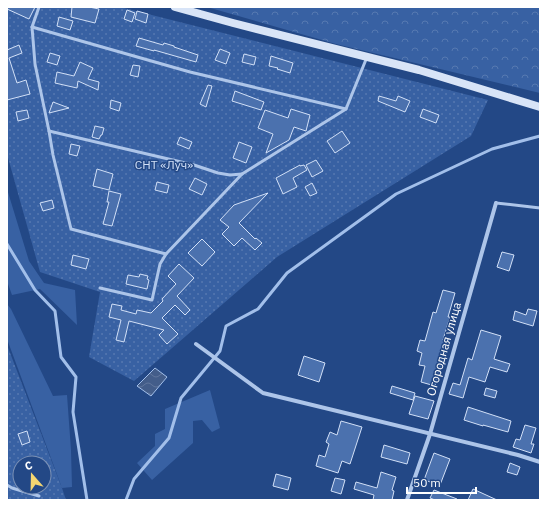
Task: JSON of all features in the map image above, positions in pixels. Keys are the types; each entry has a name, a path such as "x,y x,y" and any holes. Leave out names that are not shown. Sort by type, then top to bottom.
{"street":[{"path":"175,7 419,70 540,107"},
{"name":"Огородная улица","path":"407,500 430,434 496,203"},
{"path":"196,344 263,393 518,455 540,462"}],"lane":[{"path":"39,7 32,27 35,64 53,155 71,229 166,254"},
{"path":"32,27 190,72 346,109"},
{"path":"100,288 152,300 160,264 166,254 242,174 346,109 367,56"},
{"path":"49,131 194,165 230,175 242,174"},
{"path":"496,203 540,208"},
{"path":"7,485 12,488 39,496"}],"green space":[{"name":"СНТ «Луч»","path":"7,7 120,7 488,100 471,136 277,257 134,381 89,357 100,292 40,272 7,154"},
{"path":"207,7 540,7 540,93 336,44"},
{"path":"7,189 29,261 44,283 75,290 77,325 40,289 12,295 7,281"},
{"path":"7,304 11,309 53,396 67,395 72,487 62,488 52,461 52,455 50,455 7,339"},
{"path":"7,345 49,455 12,455 12,495 52,495 52,462 66,500 7,500"},
{"path":"210,390 220,428 212,432 202,420 193,421 193,443 152,480 137,463 155,446 155,434 165,429 165,409"}],"water":[{"path":"155,368 167,377 151,396 137,386"}],"building":[{"path":"7,7 35,7 29,19 7,9"},
{"path":"72,7 89,7 99,9 95,23 71,17"},
{"path":"127,10 135,13 132,22 124,19"},
{"path":"137,11 148,14 146,23 135,19"},
{"path":"59,17 73,21 70,30 57,26"},
{"path":"139,38 163,45 164,43 198,55 196,62 136,46"},
{"path":"19,45 22,53 9,58 17,83 26,80 30,94 7,100 7,50"},
{"path":"220,49 230,53 226,64 215,60"},
{"path":"50,53 60,56 57,65 47,62"},
{"path":"244,54 256,57 254,65 242,62"},
{"path":"271,56 293,63 290,73 269,66"},
{"path":"80,62 93,68 88,79 99,82 98,90 78,81 77,88 55,83 57,72 74,76"},
{"path":"133,65 140,66 138,77 130,75"},
{"path":"208,85 212,86 206,107 200,104"},
{"path":"235,91 264,102 261,110 232,101"},
{"path":"379,96 396,101 398,96 410,101 405,112 378,101"},
{"path":"111,100 121,103 119,111 110,108"},
{"path":"53,102 69,108 49,113"},
{"path":"291,109 310,115 306,131 294,127 289,140 266,153 273,134 258,128 265,110 288,118"},
{"path":"423,109 439,115 436,123 420,117"},
{"path":"27,110 29,118 18,121 16,112"},
{"path":"95,126 104,128 99,139 92,137"},
{"path":"342,131 350,143 335,153 327,141"},
{"path":"180,137 192,142 189,149 177,144"},
{"path":"239,142 252,147 246,163 233,158"},
{"path":"71,144 80,146 77,156 69,154"},
{"path":"316,160 323,171 312,177 306,165"},
{"path":"300,165 304,165 307,170 293,178 297,187 283,194 276,178"},
{"path":"97,169 113,174 109,190 93,186"},
{"path":"195,178 207,184 202,195 189,189"},
{"path":"157,182 169,185 167,193 155,190"},
{"path":"312,183 317,193 310,196 305,187"},
{"path":"109,191 121,194 112,226 103,224 109,202 107,202"},
{"path":"268,193 239,223 255,239 256,238 262,243 255,250 242,238 234,246 222,234 229,227 220,220 234,205"},
{"path":"52,200 54,208 43,211 40,203"},
{"path":"202,239 215,252 202,266 188,253"},
{"path":"502,252 514,255 509,271 497,267"},
{"path":"73,255 89,259 86,269 71,265"},
{"path":"179,264 194,278 177,296 190,310 185,315 175,305 162,318 178,334 167,344 159,335 164,330 129,321 124,342 116,340 121,320 109,317 112,304 122,306 121,310 136,314 137,310 151,313 163,301 162,299 176,284 168,276"},
{"path":"140,274 148,276 147,279 149,280 147,289 126,284 128,275 139,277"},
{"path":"443,290 455,293 443,340 449,342 435,386 421,382 425,366 419,365 422,353 417,351 420,340 425,341 433,312 436,313"},
{"path":"528,309 537,311 533,326 513,320 515,311 526,315"},
{"path":"481,330 501,336 494,359 510,364 507,372 490,367 485,382 469,377 463,398 449,394 453,383 460,385 468,358 472,360"},
{"path":"304,356 325,363 319,382 298,375"},
{"path":"392,386 415,393 413,400 390,393"},
{"path":"486,388 497,391 495,398 484,395"},
{"path":"415,396 434,401 428,419 409,414"},
{"path":"468,407 511,421 508,432 464,420"},
{"path":"341,421 362,427 350,464 342,461 338,473 316,466 319,455 325,457 329,444 326,442 330,432 337,435"},
{"path":"525,425 536,428 531,444 534,444 531,453 513,447 516,439 520,440"},
{"path":"27,431 30,442 22,445 18,434"},
{"path":"384,445 410,453 407,464 381,457"},
{"path":"434,453 450,459 440,485 424,480"},
{"path":"510,463 520,467 517,475 507,472"},
{"path":"381,472 396,477 392,490 394,491 392,500 373,500 374,495 354,489 356,482 377,488"},
{"path":"276,474 291,478 288,490 273,486"},
{"path":"335,478 345,480 341,494 331,491"},
{"path":"473,489 497,500 468,500"},
{"path":"434,490 457,500 435,500 430,498"}],"waterway":[{"path":"126,500 134,479 169,438 181,398 220,351 226,326 258,309 287,273 396,194 492,149 540,136"},
{"path":"7,244 35,290 55,311 61,357 76,377 73,412 87,500"}]}
